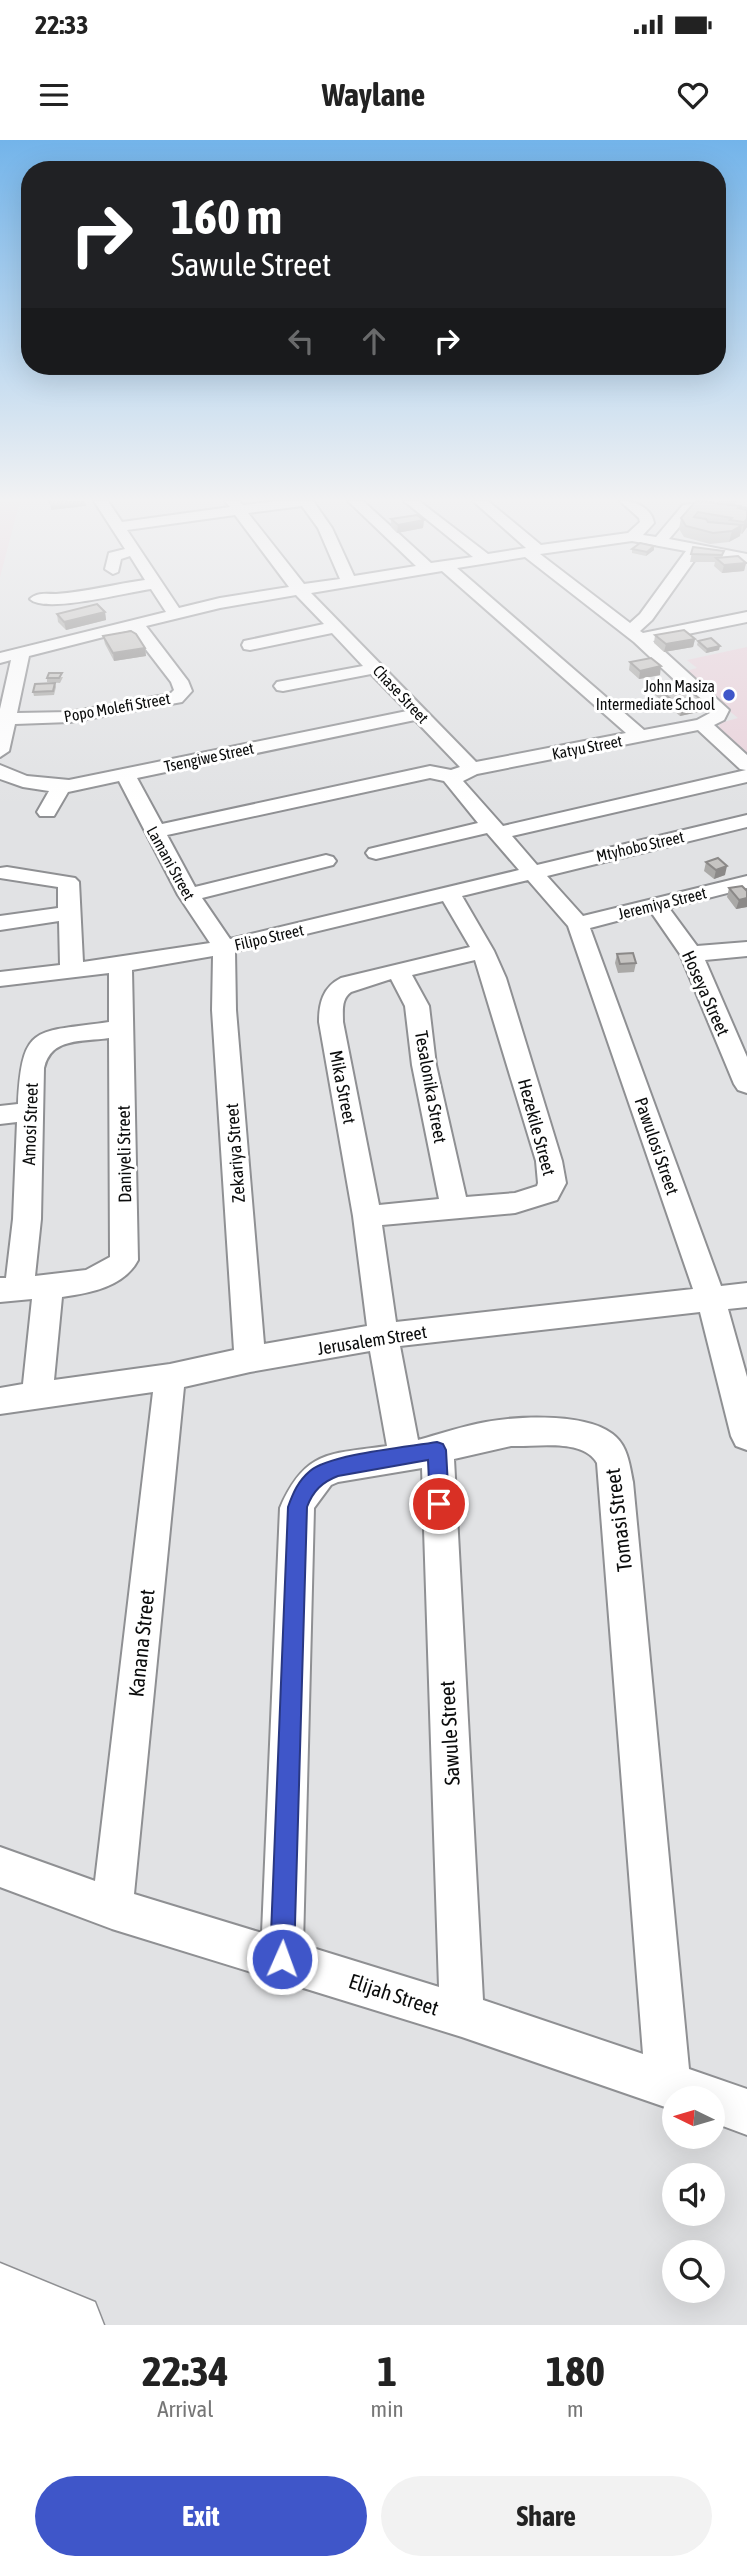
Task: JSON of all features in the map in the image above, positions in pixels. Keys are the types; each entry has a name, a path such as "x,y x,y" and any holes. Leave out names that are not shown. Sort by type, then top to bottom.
{"main road":[{"path":"0,2295 72,2325"}],"street":[{"path":"167,603 175,614"},
{"path":"0,659 175,614 230,603"},
{"name":"Chase Street","path":"313,603 419,714 463,773 453,782 457,789 493,830"},
{"path":"480,603 640,736"},
{"path":"596,603 720,710 718,716 702,724 747,765"},
{"path":"635,635 656,603"},
{"path":"635,635 747,617"},
{"name":"Popo Molefi Street","path":"8,719 82,715 176,698 183,691 179,681 135,625"},
{"path":"250,645 335,626"},
{"path":"0,751 21,653"},
{"path":"283,686 377,668"},
{"name":"Tsengiwe Street","path":"0,771 14,778 61,786 419,714"},
{"name":"Katyu Street","path":"154,832 419,774 463,773 702,724"},
{"name":"Lamani Street","path":"125,774 189,895 224,947"},
{"path":"376,853 747,776"},
{"path":"47,812 61,786"},
{"name":"Mtyhobo Street","path":"534,871 747,821"},
{"name":"Pawulosi Street","path":"493,830 534,871 578,923 711,1299 745,1424"},
{"path":"189,895 326,861"},
{"name":"Filipo Street","path":"0,979 120,965 224,947 450,894 534,871"},
{"path":"7,873 68,882 72,970"},
{"name":"Jeremiya Street","path":"578,923 657,906 747,882"},
{"name":"Hezekile Street","path":"367,1216 455,1209 531,1199 547,1193 552,1183 549,1161 503,1002 483,951 450,894"},
{"name":"Hoseya Street","path":"657,906 691,954 747,1083"},
{"path":"0,923 69,913"},
{"name":"Zekariya Street","path":"224,947 223,1010 250,1359"},
{"path":"691,954 747,948"},
{"name":"Mika Street","path":"383,1336 367,1216 331,1022 331,998 337,988 348,983 483,951"},
{"name":"Daniyeli Street","path":"23,1289 104,1276 120,1269 124,1260 120,965"},
{"name":"Tesalonika Street","path":"398,970 417,1006 424,1065 455,1209"},
{"name":"Amosi Street","path":"23,1289 33,1068 40,1044 49,1039 122,1028"},
{"path":"0,1115 31,1112"},
{"path":"23,1289 37,1396"},
{"name":"Jerusalem Street","path":"0,1401 170,1377 250,1359 383,1336 747,1295"},
{"name":"Sawule Street","path":"383,1336 421,1454 462,2015"},
{"name":"Kanana Street","path":"112,1908 170,1377"},
{"name":"Tomasi Street","path":"282,1959 297,1507 304,1491 319,1475 337,1468 421,1454 484,1436 511,1432 584,1434 605,1447 613,1461 618,1482 686,2086"},
{"name":"Elijah Street","path":"0,1867 112,1908 462,2015 669,2086"},
{"path":"725,2104 747,2112"}],"shaded area":[{"name":"John Masiza Intermediate School","path":"747,647 747,756 718,732 720,723 738,718 681,672 697,668 687,660"}],"building":[{"path":"97,604 105,612 64,622 57,614"},
{"path":"684,630 695,639 666,644 655,635"},
{"path":"131,631 145,648 113,653 103,636"},
{"path":"711,638 720,646 707,649 698,641"},
{"path":"651,658 661,666 640,671 630,662"},
{"path":"49,673 62,673 59,678 47,678"},
{"path":"679,682 705,703 682,708 656,687"},
{"path":"55,683 53,691 33,692 35,684"},
{"path":"718,858 727,866 716,870 706,862"},
{"path":"742,886 747,891 747,898 739,900 729,888"},
{"path":"633,953 636,963 620,964 617,954"}],"place":[{"name":"John Masiza Intermediate School","path":"729,695"}],"route":[{"path":"282,1959 297,1507 304,1491 319,1475 337,1468 405,1458 437,1450 439,1504"}]}
